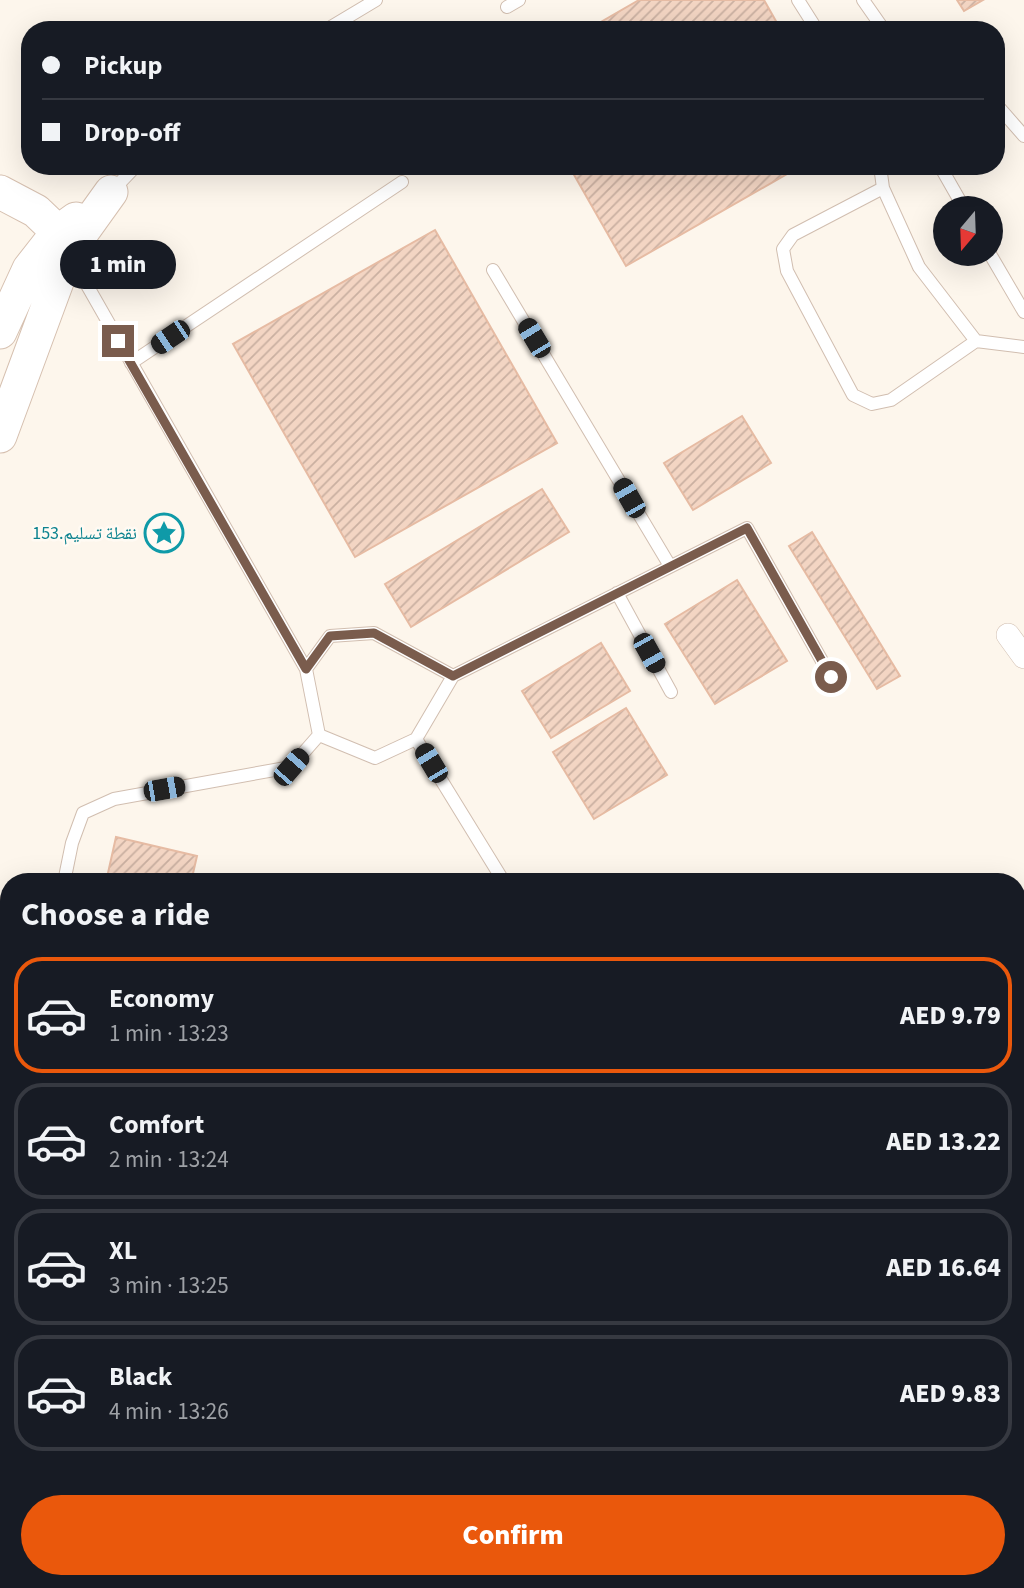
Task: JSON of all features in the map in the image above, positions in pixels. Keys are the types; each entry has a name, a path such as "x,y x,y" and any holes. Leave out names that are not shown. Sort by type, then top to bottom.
{"main road":[{"path":"0,192 36,212 63,242"},
{"path":"0,332 29,269 63,242 111,192"},
{"path":"0,436 63,242"}],"street":[{"path":"1008,635 1024,657"}],"lane":[{"path":"341,21 376,0"},
{"path":"507,7 519,0"},
{"path":"798,0 811,21"},
{"path":"863,0 878,21"},
{"path":"1005,114 1024,136"},
{"path":"111,192 127,175"},
{"path":"881,175 883,188 919,267 976,341"},
{"path":"945,175 957,196"},
{"path":"131,363 402,182"},
{"path":"883,188 793,235 783,249 787,271 853,395 872,404 891,400 976,341 1024,347"},
{"path":"63,242 306,669 319,735"},
{"path":"997,266 1024,312"},
{"path":"493,270 670,566"},
{"path":"319,735 374,758 416,739 453,676 747,528 831,677"},
{"path":"617,593 671,692"},
{"path":"306,669 330,636 374,633 453,676"},
{"path":"66,873 72,843 83,813 114,799 291,767 319,735"},
{"path":"416,739 498,873"}],"building":[{"path":"639,0 764,0 776,21 603,21"},
{"path":"957,0 983,0 964,11"},
{"path":"574,175 785,175 626,266"},
{"path":"435,230 557,443 355,557 233,344"},
{"path":"742,416 771,463 693,510 664,463"},
{"path":"542,489 569,532 411,627 385,584"},
{"path":"812,532 900,676 877,689 789,546"},
{"path":"737,580 787,661 715,704 665,624"},
{"path":"601,643 630,691 551,738 522,691"},
{"path":"626,708 667,775 594,819 553,752"},
{"path":"116,837 197,856 193,873 108,873"}],"place":[{"name":"نقطة تسليم.153","path":"164,533"}],"route":[{"path":"118,341 306,669 330,636 374,633 453,676 747,528 831,677"}]}
